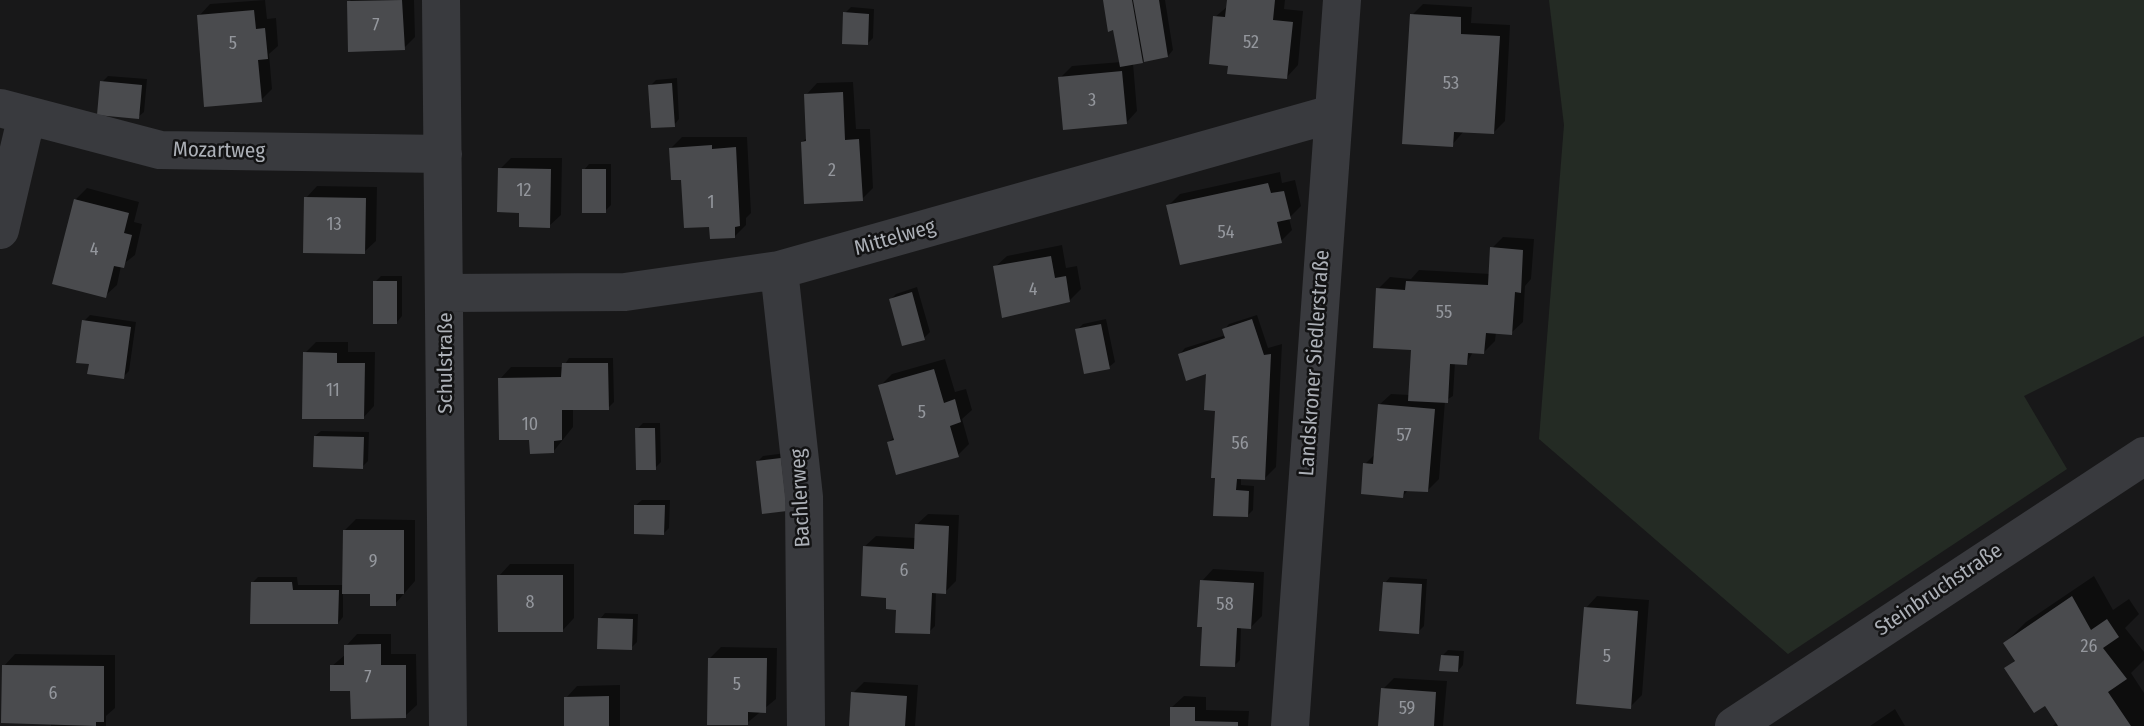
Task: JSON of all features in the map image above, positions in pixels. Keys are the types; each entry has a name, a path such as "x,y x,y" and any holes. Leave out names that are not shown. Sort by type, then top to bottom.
{"street":[{"name":"Schulstraße","path":"440,0 448,726"},
{"name":"Landskroner Siedlerstraße","path":"1290,726 1342,0"},
{"name":"Mozartweg","path":"14,112 160,150 443,154"},
{"path":"0,230 14,112"},
{"name":"Mittelweg","path":"445,293 625,292 779,271 1332,114"},
{"name":"Bachlerweg","path":"779,271 804,496 806,726"},
{"name":"Steinbruchstraße","path":"1734,726 2144,456"}],"shaded area":[{"path":"1549,0 2144,0 2144,336 2024,396 2067,469 1788,654 1539,439 1564,125"}],"building":[{"path":"402,0 405,50 348,52 347,1"},
{"path":"1103,0 1132,0 1143,63 1120,67 1113,30 1108,32"},
{"path":"1133,0 1159,0 1168,57 1144,62"},
{"path":"1227,0 1275,0 1273,20 1293,22 1287,79 1227,74 1228,66 1209,64 1213,16 1225,17"},
{"path":"254,10 256,29 265,28 268,59 258,60 262,102 204,107 197,15"},
{"path":"843,12 869,14 868,45 842,44"},
{"path":"1410,14 1461,17 1461,34 1500,36 1494,134 1454,132 1453,147 1402,144"},
{"path":"1122,71 1127,124 1063,130 1058,77"},
{"path":"100,81 142,85 139,119 97,115"},
{"path":"672,83 675,127 651,128 648,85"},
{"path":"843,92 845,140 859,139 863,201 804,204 801,142 806,141 804,94"},
{"path":"712,145 712,149 736,147 740,226 735,227 735,238 710,239 709,227 684,228 681,180 671,180 669,148"},
{"path":"498,168 551,169 550,228 519,227 519,213 497,212"},
{"path":"582,169 606,169 606,213 582,213"},
{"path":"1268,183 1271,193 1284,191 1291,219 1277,222 1282,243 1180,265 1166,205"},
{"path":"304,197 366,198 365,254 303,253"},
{"path":"74,199 129,213 124,233 132,235 124,268 114,266 106,298 52,284"},
{"path":"1490,247 1523,250 1521,293 1515,292 1512,335 1486,333 1484,354 1468,353 1467,365 1450,364 1448,403 1408,401 1411,350 1373,348 1376,288 1405,290 1406,281 1488,285"},
{"path":"1051,256 1055,278 1066,276 1070,302 1002,318 993,266"},
{"path":"373,281 397,281 397,324 373,324"},
{"path":"912,292 925,340 902,346 889,299"},
{"path":"1252,319 1264,355 1271,354 1265,480 1237,479 1236,490 1249,491 1248,517 1213,516 1215,478 1211,478 1215,411 1204,410 1206,374 1186,381 1178,354 1225,338 1222,329"},
{"path":"82,320 131,327 124,379 87,374 89,364 76,363"},
{"path":"1101,324 1110,369 1084,374 1075,329"},
{"path":"303,352 337,353 337,363 365,363 364,419 302,419"},
{"path":"562,363 608,363 609,410 562,410 562,440 554,441 554,453 530,454 529,440 499,440 498,378 561,377"},
{"path":"934,369 944,403 955,399 961,422 950,426 959,457 896,475 887,442 894,440 878,385"},
{"path":"1378,404 1435,409 1428,492 1404,491 1403,498 1361,494 1363,463 1373,464"},
{"path":"635,428 655,428 656,470 636,470"},
{"path":"314,436 364,437 363,469 313,467"},
{"path":"781,458 787,511 762,514 756,461"},
{"path":"634,505 665,505 664,535 634,534"},
{"path":"915,524 949,526 946,594 932,593 930,634 895,633 896,610 886,609 886,598 861,596 863,546 914,549"},
{"path":"343,530 404,530 404,594 396,594 396,606 370,606 370,594 342,594"},
{"path":"497,575 563,575 563,632 498,632"},
{"path":"1200,580 1254,583 1251,629 1237,628 1235,667 1200,666 1202,627 1197,627"},
{"path":"251,582 292,582 293,590 339,590 338,624 250,624"},
{"path":"1383,582 1422,584 1419,634 1379,631"},
{"path":"2072,596 2091,630 2107,619 2119,637 2103,648 2127,679 2108,692 2131,726 2058,726 2045,706 2034,713 2004,668 2015,661 2003,643"},
{"path":"1584,607 1638,611 1631,709 1576,704"},
{"path":"598,618 633,619 632,650 597,649"},
{"path":"381,644 381,665 406,665 406,718 351,719 350,691 330,691 330,665 344,665 344,645"},
{"path":"1441,655 1459,656 1458,672 1439,671"},
{"path":"708,658 767,658 766,713 748,712 748,725 707,725"},
{"path":"2,665 104,666 104,722 96,722 96,726 1,723"},
{"path":"1381,688 1436,692 1434,726 1378,726"},
{"path":"851,692 907,696 905,726 849,726"},
{"path":"609,696 609,726 564,726 564,697"},
{"path":"1170,707 1195,707 1195,721 1238,722 1238,726 1170,726"}]}
